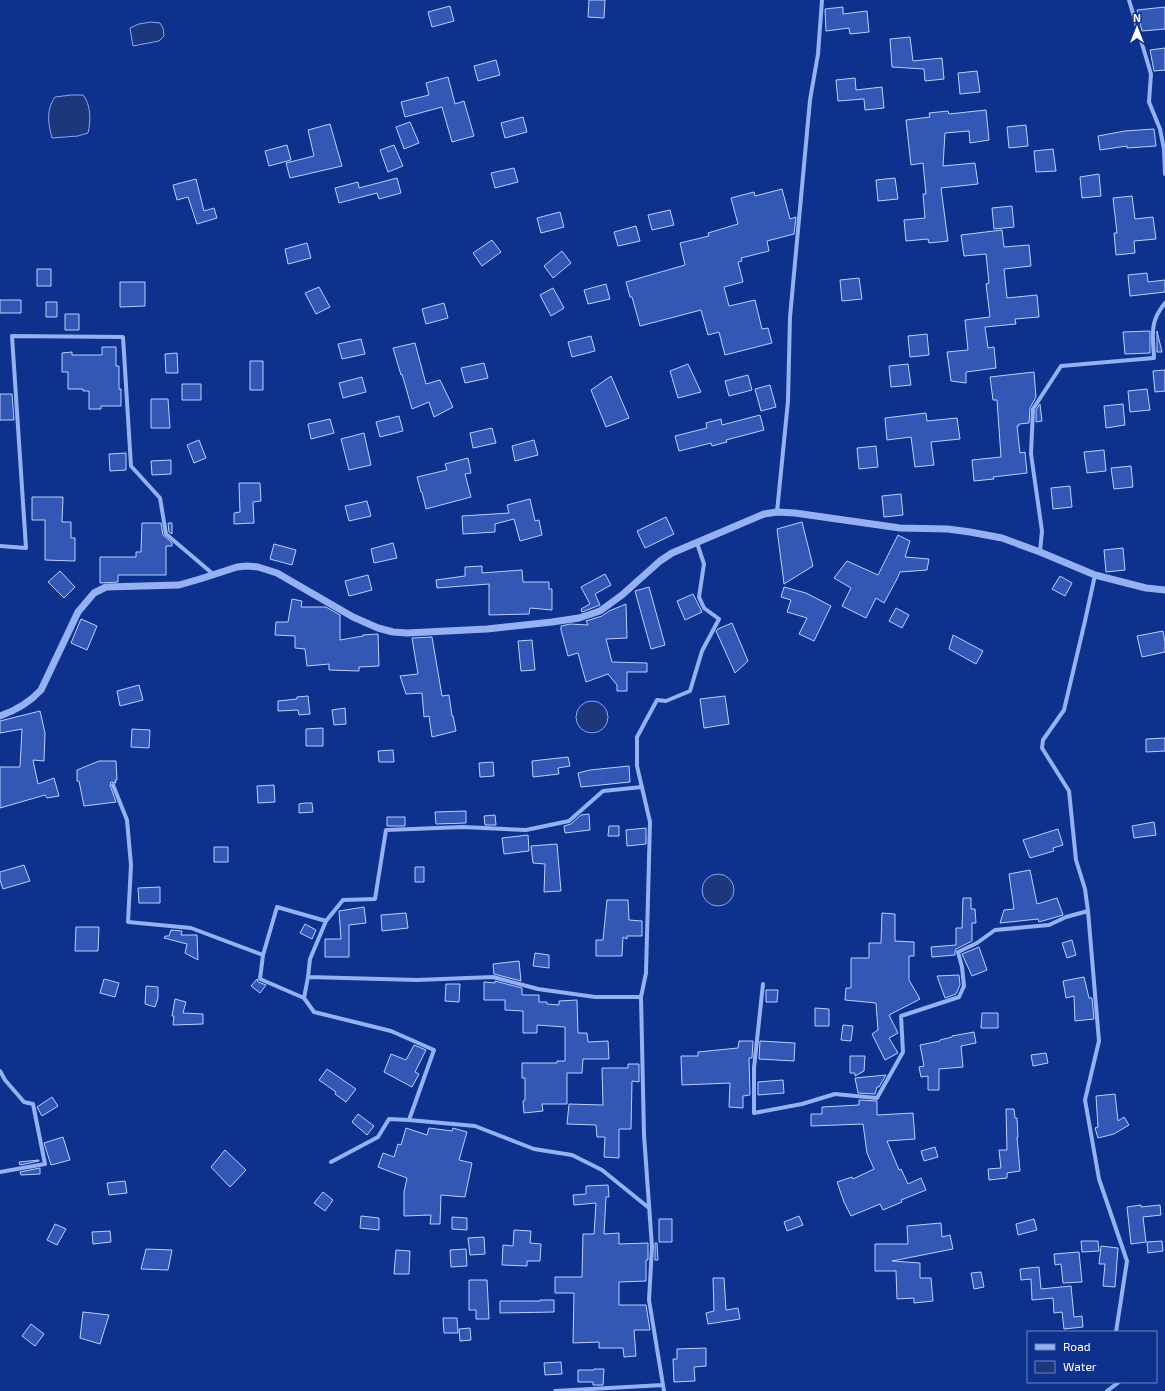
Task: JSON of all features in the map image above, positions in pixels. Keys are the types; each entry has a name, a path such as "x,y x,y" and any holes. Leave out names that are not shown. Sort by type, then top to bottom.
{"street":[{"path":"777,512 788,401 790,317 810,100 818,54 822,0"},
{"path":"1129,0 1151,74 1149,102 1160,129 1164,149 1165,174"},
{"path":"1040,552 1042,531 1031,454 1033,409 1061,366 1154,358 1152,327 1160,309 1165,303"},
{"path":"0,546 26,548 12,336 123,337 131,466 160,498 166,534 213,574"},
{"path":"0,716 21,707 32,700 41,690 78,612 94,593 106,587 179,585 200,580 213,574 236,567 258,567 277,573 353,617 378,628 393,632 407,633 487,629 579,618 600,611 622,595 660,561 672,553 764,514 777,512 841,519 900,528 948,529 1002,538 1095,575 1146,588 1165,590"},
{"path":"664,1391 650,1300 652,1247 644,1135 641,997 646,973 650,822 637,766 637,737 657,700 666,701 690,691 702,651 719,619 704,608 699,597 704,564 697,543"},
{"path":"1095,575 1064,710 1043,740 1042,748 1069,791 1076,860 1085,889 1088,911 1099,1041 1085,1100 1099,1179 1127,1261 1116,1331"},
{"path":"113,784 127,820 131,865 128,922 191,928 263,954"},
{"path":"304,998 310,960 326,921 343,900 375,899 386,830 463,827 526,830 569,821 603,791 642,787"},
{"path":"326,921 277,907 263,954 260,979 304,998 314,1012 391,1031 434,1050 409,1120"},
{"path":"763,984 754,1068 754,1113 802,1104 835,1094 877,1098 903,1052 901,1016 959,997 964,986 958,952 977,943 995,930 1049,925 1066,917 1088,911"},
{"path":"308,977 418,980 493,977 538,989 595,997 641,997"},
{"path":"0,1071 5,1080 24,1102 33,1104 45,1164 0,1172"},
{"path":"331,1162 378,1137 389,1119 475,1126 534,1149 572,1155 602,1170 649,1208"},
{"path":"1107,1391 1118,1383"},
{"path":"555,1391 663,1385"}],"water":[{"path":"151,22 160,23 163,28 164,36 159,41 133,46 130,28 139,24"},
{"path":"83,95 88,103 90,123 88,133 78,136 52,138 49,112 52,102 55,97"},
{"path":"592,701 603,706 608,717 603,728 592,733 581,728 576,717 581,706"},
{"path":"715,874 721,874 730,878 734,890 730,902 721,906 715,906 706,902 702,893 702,887 706,878"}],"building":[{"path":"589,0 605,0 604,18 588,17"},
{"path":"450,6 454,21 432,27 428,12"},
{"path":"843,7 843,14 867,11 869,32 850,34 849,28 826,31 825,9"},
{"path":"1165,7 1165,29 1142,31 1137,10"},
{"path":"910,37 913,61 942,58 944,79 925,81 924,69 892,67 890,39"},
{"path":"1165,48 1165,70 1154,71 1150,50"},
{"path":"496,60 500,75 478,81 474,66"},
{"path":"977,71 980,92 960,94 958,73"},
{"path":"448,77 455,104 464,101 474,136 452,142 442,107 405,117 401,102 429,95 426,83"},
{"path":"855,78 856,90 882,87 884,108 865,110 864,99 838,101 836,80"},
{"path":"986,110 989,140 970,143 969,131 945,133 943,166 975,163 978,184 941,188 948,241 929,243 928,239 906,241 904,220 925,218 923,194 926,194 923,163 911,165 906,120 930,117 929,113 948,111 949,114"},
{"path":"523,117 527,132 505,138 501,123"},
{"path":"410,122 419,143 404,149 396,127"},
{"path":"330,124 342,166 290,178 286,163 314,156 308,130"},
{"path":"1026,125 1028,146 1009,148 1007,127"},
{"path":"1154,129 1156,146 1127,148 1127,146 1100,150 1098,136 1125,131"},
{"path":"287,145 291,160 269,166 265,151"},
{"path":"394,145 403,166 388,172 380,150"},
{"path":"1053,149 1056,171 1036,172 1034,151"},
{"path":"514,168 518,182 495,188 491,173"},
{"path":"1099,174 1101,196 1082,198 1080,177"},
{"path":"397,178 401,193 379,199 377,193 339,203 335,188 358,182 359,188"},
{"path":"895,178 898,199 878,201 876,180"},
{"path":"196,179 204,211 214,208 217,218 197,224 188,197 177,200 173,185"},
{"path":"782,189 790,219 796,217 794,234 767,241 769,251 741,258 742,261 738,262 743,282 724,287 729,306 755,300 762,329 768,328 772,343 725,355 719,332 708,335 701,310 640,326 626,282 685,265 680,243 709,236 708,233 738,224 731,198 754,192 755,196"},
{"path":"1132,196 1135,219 1153,217 1156,239 1134,241 1135,253 1116,255 1114,233 1117,233 1113,198"},
{"path":"1012,206 1014,227 994,229 992,208"},
{"path":"670,210 674,225 652,230 648,215"},
{"path":"560,212 564,227 541,233 537,218"},
{"path":"636,226 640,241 618,246 614,232"},
{"path":"1002,230 1004,247 1029,245 1031,266 1004,269 1007,298 1037,295 1039,317 1015,319 1016,324 985,327 988,348 994,347 996,368 966,372 966,383 951,381 947,352 968,350 965,320 990,317 986,284 989,283 986,254 964,256 961,235"},
{"path":"492,240 501,252 482,266 473,253"},
{"path":"307,243 311,258 288,264 285,249"},
{"path":"562,251 571,263 553,278 544,266"},
{"path":"37,269 51,269 51,286 37,286"},
{"path":"1147,273 1148,282 1165,280 1165,292 1130,296 1128,275"},
{"path":"859,278 862,299 842,301 840,280"},
{"path":"120,282 145,282 145,306 120,307"},
{"path":"606,284 610,299 588,304 584,290"},
{"path":"319,287 330,307 316,314 305,293"},
{"path":"553,288 564,308 551,316 540,295"},
{"path":"0,300 21,300 21,313 0,313"},
{"path":"46,302 57,302 57,317 46,317"},
{"path":"444,303 448,318 426,324 422,309"},
{"path":"65,314 79,314 79,330 65,330"},
{"path":"1150,331 1150,353 1125,354 1123,332"},
{"path":"1157,331 1162,352 1157,352"},
{"path":"927,334 929,355 910,357 908,336"},
{"path":"591,336 595,351 572,357 568,342"},
{"path":"361,339 365,354 342,359 338,344"},
{"path":"415,343 426,384 440,380 453,407 434,417 429,402 412,409 393,348"},
{"path":"102,347 116,347 116,366 119,366 121,406 101,406 101,409 89,409 89,391 83,391 83,389 68,389 68,372 62,372 62,353 72,352 72,355 102,355"},
{"path":"177,353 178,373 166,373 165,354"},
{"path":"250,361 263,361 263,390 250,390"},
{"path":"484,363 488,378 465,383 461,368"},
{"path":"688,364 701,392 678,398 670,371"},
{"path":"908,364 911,385 891,387 889,366"},
{"path":"1165,370 1165,391 1155,392 1153,371"},
{"path":"1034,372 1036,397 1030,408 1029,423 1019,424 1019,426 1017,426 1020,453 1025,452 1027,473 974,481 972,460 1001,457 997,400 993,400 990,377"},
{"path":"748,375 752,390 729,396 725,381"},
{"path":"611,376 629,418 606,427 591,390"},
{"path":"362,377 366,392 343,398 339,383"},
{"path":"182,384 201,384 201,400 182,400"},
{"path":"770,385 776,407 761,411 755,389"},
{"path":"1147,389 1150,410 1130,412 1128,391"},
{"path":"0,394 12,394 14,420 0,420"},
{"path":"151,399 168,399 170,428 151,428"},
{"path":"1040,404 1042,421 1036,422 1036,410"},
{"path":"1123,404 1125,425 1106,428 1104,406"},
{"path":"926,413 927,421 957,418 960,439 931,442 934,465 915,467 911,437 887,440 885,418"},
{"path":"760,415 764,430 726,440 727,442 712,446 711,443 679,451 675,436 707,428 706,423 721,419 722,425"},
{"path":"399,416 403,431 380,437 376,422"},
{"path":"330,419 334,433 311,439 308,424"},
{"path":"492,428 496,443 473,448 470,433"},
{"path":"364,433 371,465 349,470 341,439"},
{"path":"199,440 206,458 194,463 187,445"},
{"path":"534,440 538,455 515,461 512,446"},
{"path":"876,446 878,467 859,469 857,448"},
{"path":"1104,450 1106,471 1087,473 1084,452"},
{"path":"126,453 126,470 110,471 109,454"},
{"path":"468,458 471,473 465,474 471,497 426,509 417,477 447,470 445,464"},
{"path":"171,460 171,474 152,475 151,461"},
{"path":"1131,466 1133,487 1114,489 1111,468"},
{"path":"239,483 260,483 261,501 253,502 254,523 234,524 234,513 240,512"},
{"path":"1070,486 1072,507 1053,509 1051,488"},
{"path":"901,494 903,515 884,517 882,496"},
{"path":"32,497 63,497 62,522 71,522 71,538 75,538 75,561 45,560 45,520 32,520"},
{"path":"530,499 535,521 539,520 542,535 520,541 514,519 495,524 495,532 463,534 462,516 509,513 507,505"},
{"path":"367,501 371,516 349,521 345,506"},
{"path":"666,517 674,534 645,548 637,531"},
{"path":"802,522 813,566 784,584 777,529"},
{"path":"142,523 161,523 163,535 172,543 172,546 166,546 166,575 118,575 118,582 100,583 100,557 136,557 136,552 141,552"},
{"path":"168,523 172,523 172,534 169,532"},
{"path":"898,535 910,541 905,557 929,559 927,570 900,572 884,603 876,598 866,618 842,606 851,588 834,578 847,561 878,575"},
{"path":"393,543 397,558 374,563 371,549"},
{"path":"274,544 296,550 292,565 270,559"},
{"path":"1123,548 1125,570 1106,572 1104,550"},
{"path":"482,566 482,573 522,570 523,582 549,582 549,589 552,589 552,610 530,608 529,614 489,615 489,584 437,588 436,580 465,576 465,567"},
{"path":"60,571 75,587 64,598 48,582"},
{"path":"605,574 611,585 595,594 600,605 582,612 581,609 590,604 581,587"},
{"path":"368,575 372,590 349,596 345,581"},
{"path":"1060,576 1072,583 1065,596 1052,589"},
{"path":"649,587 665,645 651,649 635,591"},
{"path":"784,587 806,593 831,606 814,641 799,634 807,618 787,612 791,600 781,597"},
{"path":"693,594 702,612 685,620 677,601"},
{"path":"292,599 302,601 301,607 326,607 340,615 340,640 363,635 378,634 379,666 359,667 359,671 329,670 329,664 307,666 305,649 295,648 295,636 275,635 276,622 288,622"},
{"path":"626,604 627,638 606,639 612,662 647,663 647,672 627,672 627,691 617,691 617,685 608,674 586,682 578,653 568,656 561,626 570,624 588,625 586,621 602,616 609,611"},
{"path":"896,608 909,615 902,628 889,621"},
{"path":"81,619 97,626 87,650 71,643"},
{"path":"732,623 748,661 735,673 716,631"},
{"path":"1163,631 1165,652 1142,657 1137,636"},
{"path":"953,635 983,651 976,664 949,649"},
{"path":"432,637 442,696 449,695 456,731 432,737 429,716 424,717 422,693 406,694 400,676 418,674 412,638"},
{"path":"532,640 535,670 521,671 518,641"},
{"path":"139,685 143,700 120,706 117,691"},
{"path":"308,696 310,714 299,715 298,710 278,711 278,701"},
{"path":"725,696 729,724 704,728 700,699"},
{"path":"345,708 346,724 334,725 332,710"},
{"path":"40,711 45,733 44,761 33,760 38,784 54,778 59,796 47,798 45,795 0,808 0,767 20,767 22,729 0,733 0,721"},
{"path":"323,728 323,746 306,746 306,729"},
{"path":"132,729 150,730 149,748 131,747"},
{"path":"1165,738 1165,751 1146,752 1146,739"},
{"path":"393,750 394,762 379,762 378,751"},
{"path":"568,757 570,766 558,768 559,774 533,777 532,761"},
{"path":"99,761 116,761 117,780 115,780 116,783 111,782 110,785 116,802 84,806 79,781 77,781 77,770"},
{"path":"493,762 494,776 480,777 479,763"},
{"path":"629,766 630,782 581,787 578,773 590,770"},
{"path":"274,785 275,802 258,803 257,786"},
{"path":"312,803 313,812 299,813 299,804"},
{"path":"466,811 466,823 436,824 435,812"},
{"path":"589,814 590,830 565,833 564,826 571,824 581,815"},
{"path":"495,815 496,825 485,825 484,816"},
{"path":"387,817 405,817 405,826 387,826"},
{"path":"1154,822 1156,835 1134,838 1132,826"},
{"path":"609,826 619,826 619,836 608,836"},
{"path":"646,828 646,844 627,846 626,830"},
{"path":"1058,829 1063,845 1053,848 1054,851 1030,858 1023,840"},
{"path":"528,835 529,851 504,854 502,838"},
{"path":"557,844 561,891 544,892 545,864 533,863 531,846"},
{"path":"214,847 228,847 228,862 214,862"},
{"path":"24,865 30,881 3,889 0,880 0,872"},
{"path":"415,867 424,867 424,882 415,882"},
{"path":"1030,870 1037,904 1057,898 1063,915 1039,922 1038,919 1000,923 1004,910 1014,909 1009,874"},
{"path":"160,887 160,903 139,903 138,888"},
{"path":"963,898 971,898 971,909 975,909 976,923 972,923 972,941 956,949 955,955 932,957 931,947 956,945 956,928 962,928"},
{"path":"607,900 628,900 629,920 642,921 642,936 627,936 627,939 623,937 622,956 596,956 596,940 603,940"},
{"path":"364,907 366,923 349,925 349,957 325,957 325,939 341,939 339,911"},
{"path":"406,913 408,928 382,931 381,915"},
{"path":"882,913 895,914 895,941 914,942 914,956 909,956 909,980 920,999 889,1015 898,1033 889,1038 898,1053 885,1060 872,1034 878,1030 876,1003 845,1000 846,988 851,988 851,958 869,958 869,943 881,943"},
{"path":"305,924 316,930 312,939 300,933"},
{"path":"76,927 99,927 98,951 75,951"},
{"path":"171,930 182,931 181,935 197,935 198,960 185,953 187,944 164,938 165,936 169,936"},
{"path":"1072,940 1076,955 1067,958 1062,943"},
{"path":"979,947 987,970 972,976 962,954"},
{"path":"535,953 549,955 549,968 533,966"},
{"path":"519,961 521,981 494,974 493,964"},
{"path":"959,975 960,985 956,994 945,998 937,976"},
{"path":"1084,977 1089,998 1092,998 1094,1019 1075,1021 1074,996 1066,998 1063,981"},
{"path":"104,979 119,983 115,997 100,993"},
{"path":"257,979 258,982 266,985 260,993 251,986"},
{"path":"495,981 522,988 522,995 539,995 539,1002 547,1002 547,1004 559,1005 559,1001 577,1000 578,1033 587,1033 588,1042 608,1041 609,1059 583,1059 582,1073 567,1073 567,1104 542,1104 543,1111 524,1113 523,1101 525,1100 525,1078 522,1078 522,1063 557,1063 557,1061 565,1061 565,1027 537,1025 537,1033 523,1033 523,1011 505,1010 505,1000 484,1000 484,982 495,983"},
{"path":"446,984 460,984 459,1002 445,1001"},
{"path":"146,986 158,987 158,998 155,1007 145,1004"},
{"path":"766,990 778,990 777,1002 766,1002"},
{"path":"175,999 186,1002 183,1013 203,1014 203,1024 173,1025 174,1016 172,1016"},
{"path":"815,1008 829,1009 829,1026 815,1026"},
{"path":"982,1013 998,1013 998,1028 981,1028"},
{"path":"843,1025 853,1026 851,1041 841,1040"},
{"path":"974,1032 976,1043 961,1046 963,1067 939,1069 939,1090 928,1090 928,1076 921,1077 919,1067 924,1066 920,1045 940,1041 952,1036"},
{"path":"739,1041 753,1041 752,1058 749,1058 750,1095 743,1096 743,1108 729,1107 730,1083 682,1085 681,1056 698,1056 698,1052 738,1048"},
{"path":"760,1041 795,1043 794,1061 759,1059"},
{"path":"414,1045 426,1050 415,1072 419,1074 412,1087 384,1072 391,1054 406,1060"},
{"path":"1046,1053 1048,1063 1033,1066 1031,1055"},
{"path":"850,1056 865,1056 864,1071 855,1076 855,1073 850,1073"},
{"path":"628,1064 639,1064 639,1082 632,1081 631,1129 619,1129 619,1158 604,1157 605,1137 597,1137 596,1125 567,1124 569,1104 603,1105 602,1068 628,1068"},
{"path":"327,1069 356,1089 346,1102 335,1094 336,1092 319,1080"},
{"path":"886,1075 879,1087 877,1087 875,1094 858,1093 855,1078"},
{"path":"783,1080 784,1093 758,1095 758,1082"},
{"path":"1115,1094 1118,1121 1124,1117 1129,1125 1114,1134 1098,1138 1095,1128 1098,1127 1096,1096"},
{"path":"52,1097 58,1106 42,1116 37,1107"},
{"path":"859,1100 877,1101 877,1115 913,1113 915,1139 887,1141 899,1170 901,1169 908,1184 921,1178 926,1190 901,1200 902,1202 883,1210 880,1204 851,1216 837,1182 852,1177 853,1179 874,1169 867,1153 863,1124 811,1126 811,1114 822,1114 822,1107 859,1105"},
{"path":"1006,1109 1014,1109 1015,1118 1017,1118 1020,1171 1007,1173 1007,1178 989,1180 988,1169 1001,1168 999,1150 1007,1150"},
{"path":"358,1114 374,1126 367,1135 352,1122"},
{"path":"406,1128 427,1135 429,1128 452,1131 453,1128 467,1132 459,1160 472,1163 465,1197 441,1195 440,1224 430,1224 431,1215 404,1216 404,1192 407,1178 378,1167 383,1153 394,1157 398,1144 401,1145"},
{"path":"63,1137 70,1160 51,1165 44,1143"},
{"path":"935,1147 938,1157 924,1161 921,1151"},
{"path":"225,1150 246,1170 230,1187 211,1167"},
{"path":"39,1160 20,1165 19,1162"},
{"path":"40,1168 40,1174 21,1175 20,1172"},
{"path":"125,1181 127,1193 109,1195 107,1183"},
{"path":"608,1185 609,1197 606,1197 604,1234 619,1233 619,1244 648,1243 646,1281 619,1282 619,1305 646,1305 650,1330 634,1330 636,1356 624,1357 623,1348 599,1348 599,1342 573,1343 574,1293 555,1293 555,1277 582,1277 583,1234 594,1234 596,1203 574,1205 573,1195 586,1194 586,1186"},
{"path":"323,1192 333,1200 325,1211 314,1203"},
{"path":"1141,1205 1141,1207 1160,1205 1161,1215 1143,1217 1146,1242 1131,1244 1127,1207"},
{"path":"361,1216 379,1218 379,1230 360,1228"},
{"path":"799,1216 803,1225 787,1231 784,1222"},
{"path":"452,1217 467,1218 467,1230 452,1229"},
{"path":"659,1219 672,1219 672,1242 659,1242"},
{"path":"1034,1219 1037,1230 1018,1235 1016,1224"},
{"path":"941,1223 942,1237 950,1235 953,1249 892,1261 920,1263 920,1278 931,1278 933,1301 914,1303 914,1298 897,1299 896,1271 875,1271 875,1244 908,1244 907,1226"},
{"path":"55,1224 66,1229 57,1245 47,1240"},
{"path":"514,1230 531,1231 530,1243 541,1244 540,1261 527,1261 527,1266 502,1265 503,1245 513,1246"},
{"path":"110,1231 111,1242 93,1244 92,1232"},
{"path":"484,1237 485,1254 470,1255 468,1238"},
{"path":"1081,1241 1098,1241 1099,1251 1082,1252"},
{"path":"1162,1241 1163,1251 1148,1253 1147,1242"},
{"path":"655,1243 657,1243 658,1260 655,1260"},
{"path":"1101,1246 1118,1248 1115,1287 1103,1286 1105,1264 1099,1264"},
{"path":"146,1249 172,1250 168,1270 141,1269"},
{"path":"466,1249 467,1266 451,1267 450,1250"},
{"path":"396,1250 410,1251 409,1274 394,1274"},
{"path":"1079,1252 1082,1282 1063,1283 1061,1264 1055,1265 1054,1254"},
{"path":"1039,1267 1041,1289 1071,1286 1074,1317 1082,1316 1083,1327 1064,1329 1062,1312 1054,1313 1053,1298 1032,1300 1031,1279 1021,1280 1020,1269"},
{"path":"981,1272 984,1287 974,1289 971,1273"},
{"path":"713,1278 724,1278 726,1310 738,1308 740,1319 708,1324 706,1313 714,1311"},
{"path":"469,1280 487,1280 489,1319 476,1319 476,1310 469,1310"},
{"path":"554,1300 554,1312 500,1313 500,1301"},
{"path":"83,1312 109,1315 100,1344 80,1338"},
{"path":"443,1318 457,1318 458,1333 444,1333"},
{"path":"31,1324 44,1334 35,1346 22,1336"},
{"path":"470,1328 471,1340 460,1341 459,1329"},
{"path":"706,1348 706,1366 694,1367 695,1381 674,1382 673,1359 677,1359 677,1349"},
{"path":"561,1362 562,1374 545,1375 544,1363"},
{"path":"604,1369 603,1385 593,1385 593,1382 578,1382 578,1370"}]}
